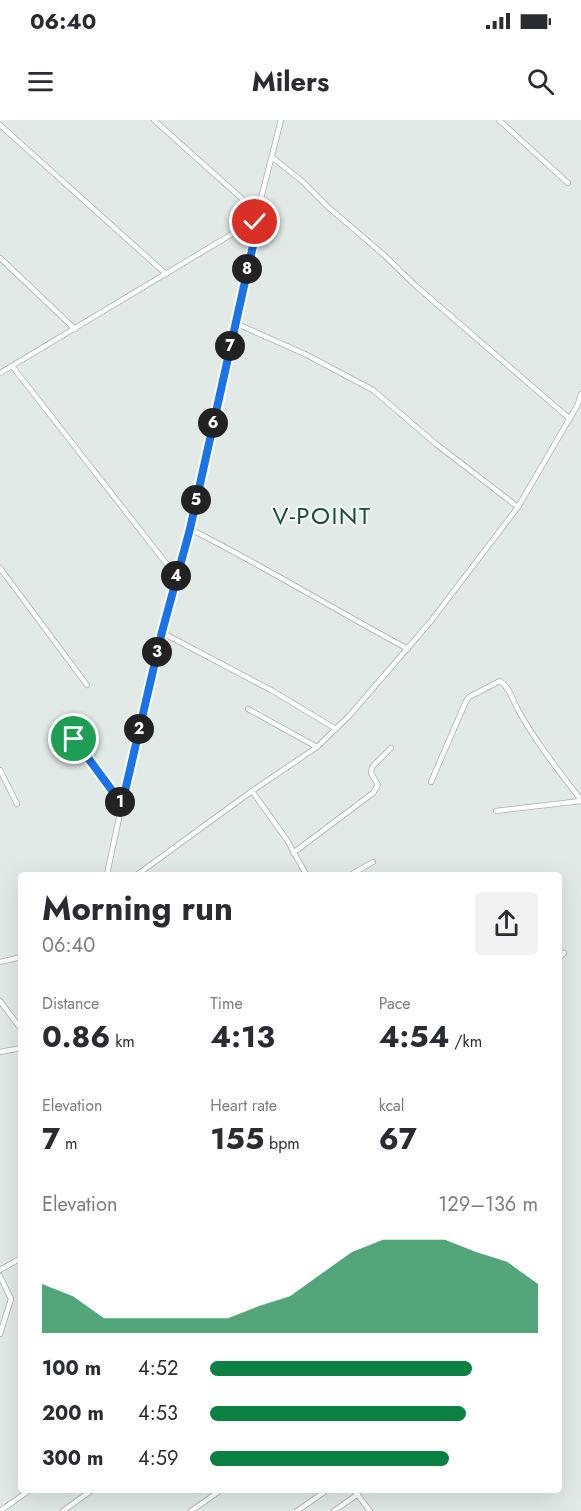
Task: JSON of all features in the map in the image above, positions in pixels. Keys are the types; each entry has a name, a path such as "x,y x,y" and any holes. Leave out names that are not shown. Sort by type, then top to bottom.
{"street":[{"path":"154,120 258,213"},
{"path":"107,872 162,632 190,529 256,232 255,222 281,120"},
{"path":"499,120 568,183"},
{"path":"0,125 166,274"},
{"path":"273,158 302,181 416,286 570,419"},
{"path":"0,373 255,222"},
{"path":"0,258 75,328"},
{"path":"235,322 305,354 373,390 436,444 518,507"},
{"path":"12,366 176,576"},
{"path":"141,872 317,747 336,729 408,649 518,507 570,419 581,394"},
{"path":"190,529 238,553 408,649"},
{"path":"0,568 87,686"},
{"path":"162,632 271,690 336,729"},
{"path":"431,782 466,701 469,697 500,681 506,686 522,718 550,760 581,800"},
{"path":"248,709 317,747"},
{"path":"74,739 122,804"},
{"path":"293,853 373,793 378,785 371,773 372,767 391,748"},
{"path":"0,771 17,804"},
{"path":"252,791 287,840 305,872"},
{"path":"496,811 581,800"},
{"path":"356,872 373,862"},
{"path":"0,962 18,958"},
{"path":"0,1001 18,1025"},
{"path":"0,1052 18,1049"},
{"path":"0,1270 18,1260"},
{"path":"0,1276 11,1299 0,1334"},
{"path":"0,1510 26,1493"},
{"path":"63,1511 88,1493"},
{"path":"191,1511 217,1493"},
{"path":"297,1511 323,1493"},
{"path":"334,1511 355,1493"},
{"path":"357,1493 370,1511"}],"district":[{"name":"V-POINT","path":"322,516"}],"route":[{"path":"74,739 122,804 162,632 190,529 256,232 255,222"}]}
